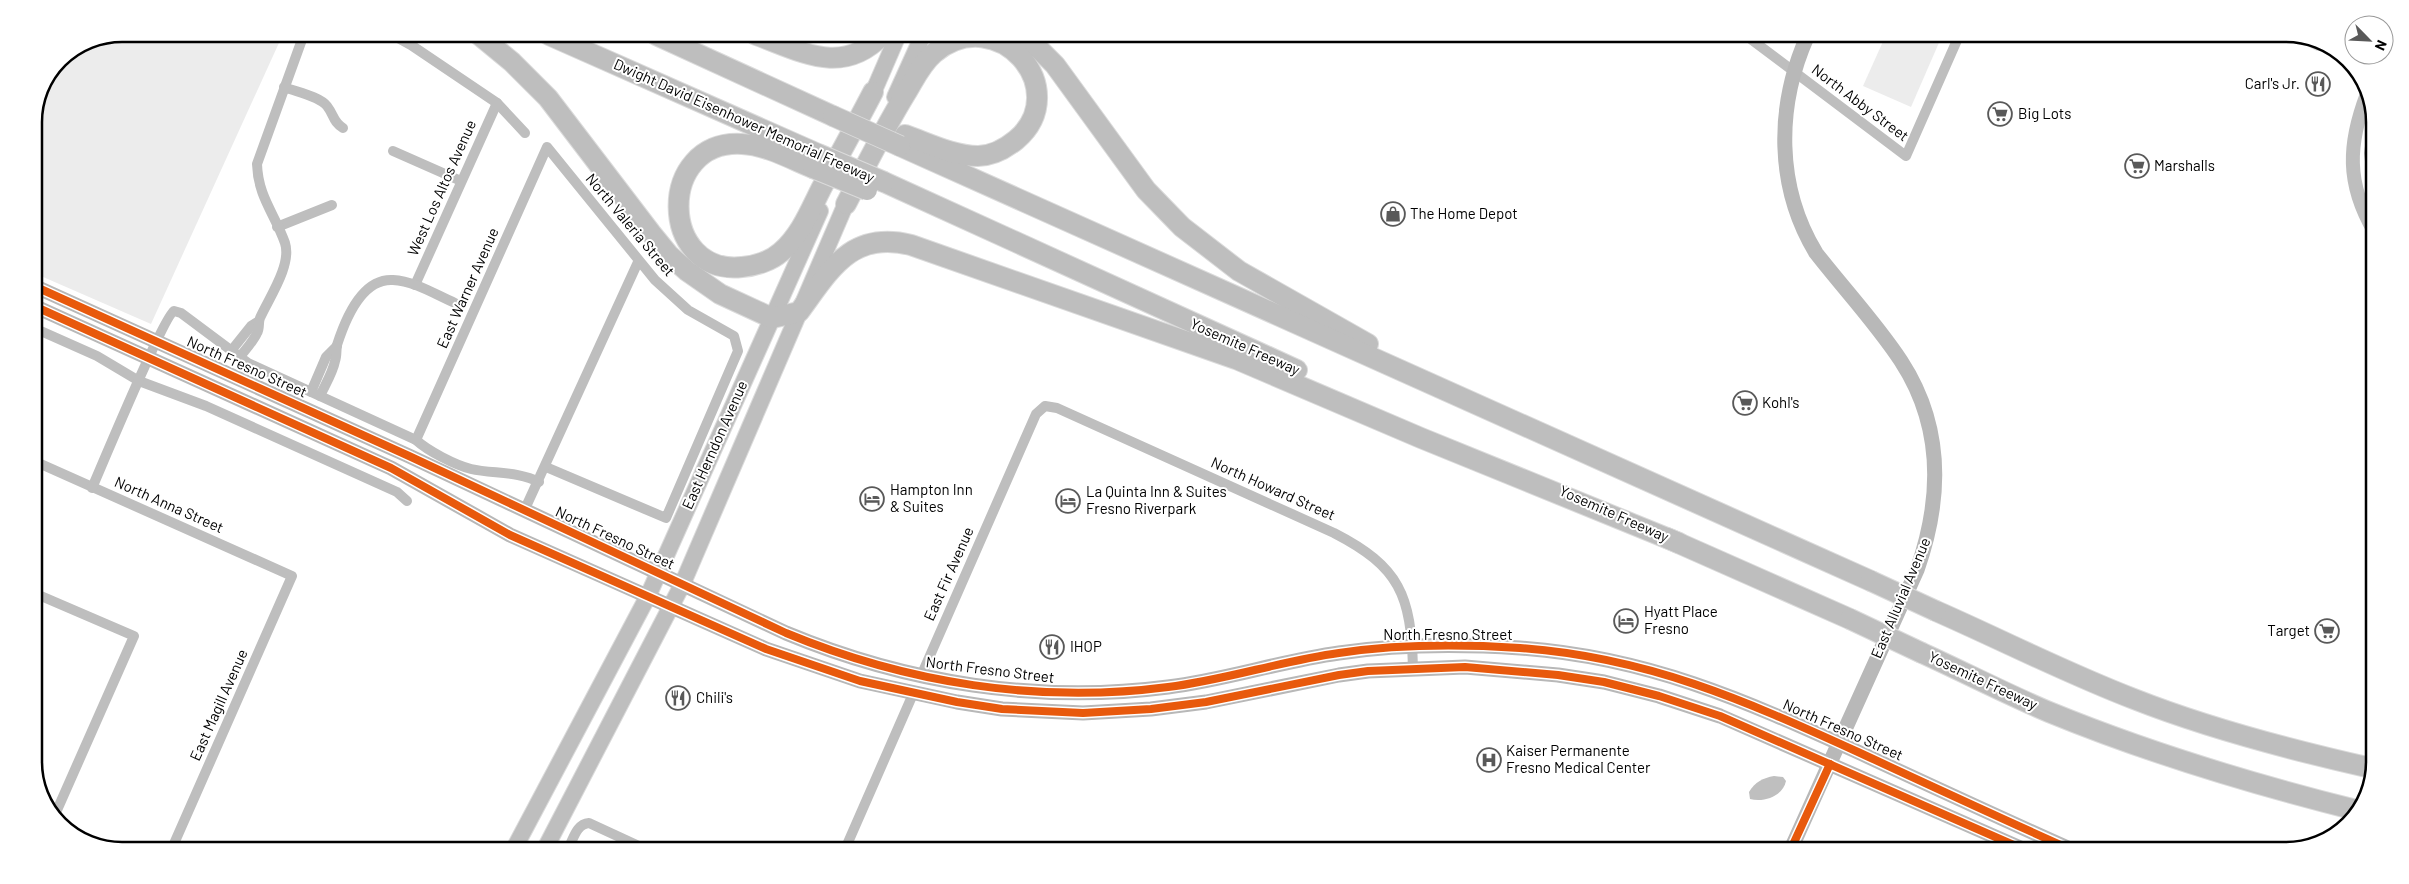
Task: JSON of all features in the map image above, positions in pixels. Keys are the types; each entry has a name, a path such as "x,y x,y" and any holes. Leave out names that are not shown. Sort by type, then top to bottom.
{"highway":[{"path":"489,43 524,73 554,105 670,256 701,282 772,318 799,312 834,266 855,249 880,241 911,245 1236,359 1421,438 1680,543"},
{"name":"Dwight David Eisenhower Memorial Freeway","path":"566,43 815,161 882,188"},
{"path":"675,43 835,111"},
{"path":"682,43 903,141 1462,399 1871,581 2077,676 2165,711 2309,754 2366,767"},
{"path":"779,43 832,59 850,57 859,53 872,43"},
{"path":"846,204 894,113 924,64 936,52 953,43"},
{"path":"903,141 978,156 1003,150 1025,130 1034,111 1036,86 1028,67 1019,54 1009,46 1001,43"},
{"path":"1033,43 1055,65 1146,190 1169,215 1200,243 1258,282 1462,399"},
{"path":"815,161 748,144 731,144 708,151 692,166 678,194 678,217 686,239 703,256 732,268 754,265 778,254 798,232 873,92"},
{"name":"Yosemite Freeway","path":"882,188 1156,306 1850,619 2049,712 2219,773 2351,809"}],"main road":[{"name":"East Herndon Avenue","path":"517,842 648,596 894,43"},
{"name":"East Herndon Avenue","path":"549,842 682,585 846,204 918,43"},
{"name":"East Alluvial Avenue","path":"1794,842 1916,570 1927,541 1936,481 1935,459 1919,398 1902,362 1816,253 1806,236 1794,206 1788,176 1784,138 1785,111 1793,72 1805,43"},
{"name":"North Fresno Street","path":"43,290 409,456 682,585 813,644 857,659 921,676 1000,689 1052,693 1134,691 1167,688 1329,654 1413,646 1540,650 1644,668 1734,697 2055,842"},
{"path":"43,310 391,468 510,535 766,649 814,667 913,694 1002,709 1083,713 1196,704 1254,694 1339,675 1413,668 1500,668 1558,675 1613,684 1659,696 1720,716 2007,842"},
{"path":"814,667 828,660 907,682 914,681 921,676"},
{"path":"913,694 920,688 927,687 989,696 1000,689"},
{"path":"1966,824 1976,819 1984,820 2033,842"}],"street":[{"path":"235,354 258,332 259,321 287,255 285,243 263,198 257,178 257,164 301,43"},
{"path":"407,43 497,103 525,133"},
{"name":"North Abby Street","path":"1756,43 1906,156 1956,43"},
{"path":"284,87 322,102 327,107 334,123 343,128"},
{"name":"West Los Altos Avenue","path":"415,285 497,103"},
{"path":"2364,103 2353,135 2352,152 2355,179 2361,203 2366,212"},
{"name":"North Valeria Street","path":"546,467 666,518 738,351 734,336 680,304 638,262 547,147"},
{"name":"East Warner Avenue","path":"416,440 547,147"},
{"path":"393,151 461,182"},
{"path":"277,227 332,206"},
{"path":"524,511 546,467 638,262"},
{"path":"316,394 326,357 337,346 356,303 365,290 373,284 394,280 415,285 455,303"},
{"path":"92,488 156,341 169,315 178,312 235,354 416,440 424,448 470,469 528,477 539,482"},
{"path":"43,332 97,356 139,381 215,410 397,492 407,501"},
{"name":"North Howard Street","path":"1045,406 1056,408 1334,533 1358,547 1382,565 1400,588 1409,614 1413,646 1413,668"},
{"name":"East Fir Avenue","path":"921,676 1036,414 1045,406"},
{"name":"North Anna Street","path":"43,465 292,576"},
{"name":"East Magill Avenue","path":"175,842 292,576"},
{"path":"43,597 134,636 58,808"},
{"path":"848,842 913,694"},
{"path":"572,842 583,824 589,824 630,842"}],"shaded area":[{"path":"279,43 151,324 43,277 43,122 44,107 49,92 56,78 78,56 107,44"},
{"path":"1882,43 1939,43 1911,107 1863,86"},
{"path":"1774,776 1783,777 1786,781 1781,791 1767,799 1750,799 1749,792 1757,783"}],"cycle path":[{"path":"43,290 409,456 786,633 878,665 925,677 973,685 1022,691 1070,693 1119,692 1189,684 1317,656 1384,648 1474,646 1566,653 1653,671 1734,699 1816,733 2054,842"},
{"path":"43,310 391,468 510,535 766,649 860,681 957,702 1002,709 1083,713 1151,709 1206,702 1339,675 1368,671 1465,667 1558,675 1604,682 1659,696 1720,716 2007,842"},
{"path":"1794,842 1830,764"}],"place":[{"name":"Carl's Jr.","path":"2318,84"},
{"name":"Big Lots","path":"2000,114"},
{"name":"Marshalls","path":"2137,166"},
{"name":"The Home Depot","path":"1393,214"},
{"name":"Kohl's","path":"1745,403"},
{"name":"Hampton Inn & Suites","path":"872,499"},
{"name":"La Quinta Inn & Suites Fresno Riverpark","path":"1068,501"},
{"name":"Hyatt Place Fresno","path":"1626,621"},
{"name":"Target","path":"2327,631"},
{"name":"IHOP","path":"1052,647"},
{"name":"Chili's","path":"678,698"},
{"name":"Kaiser Permanente Fresno Medical Center","path":"1489,760"}]}
